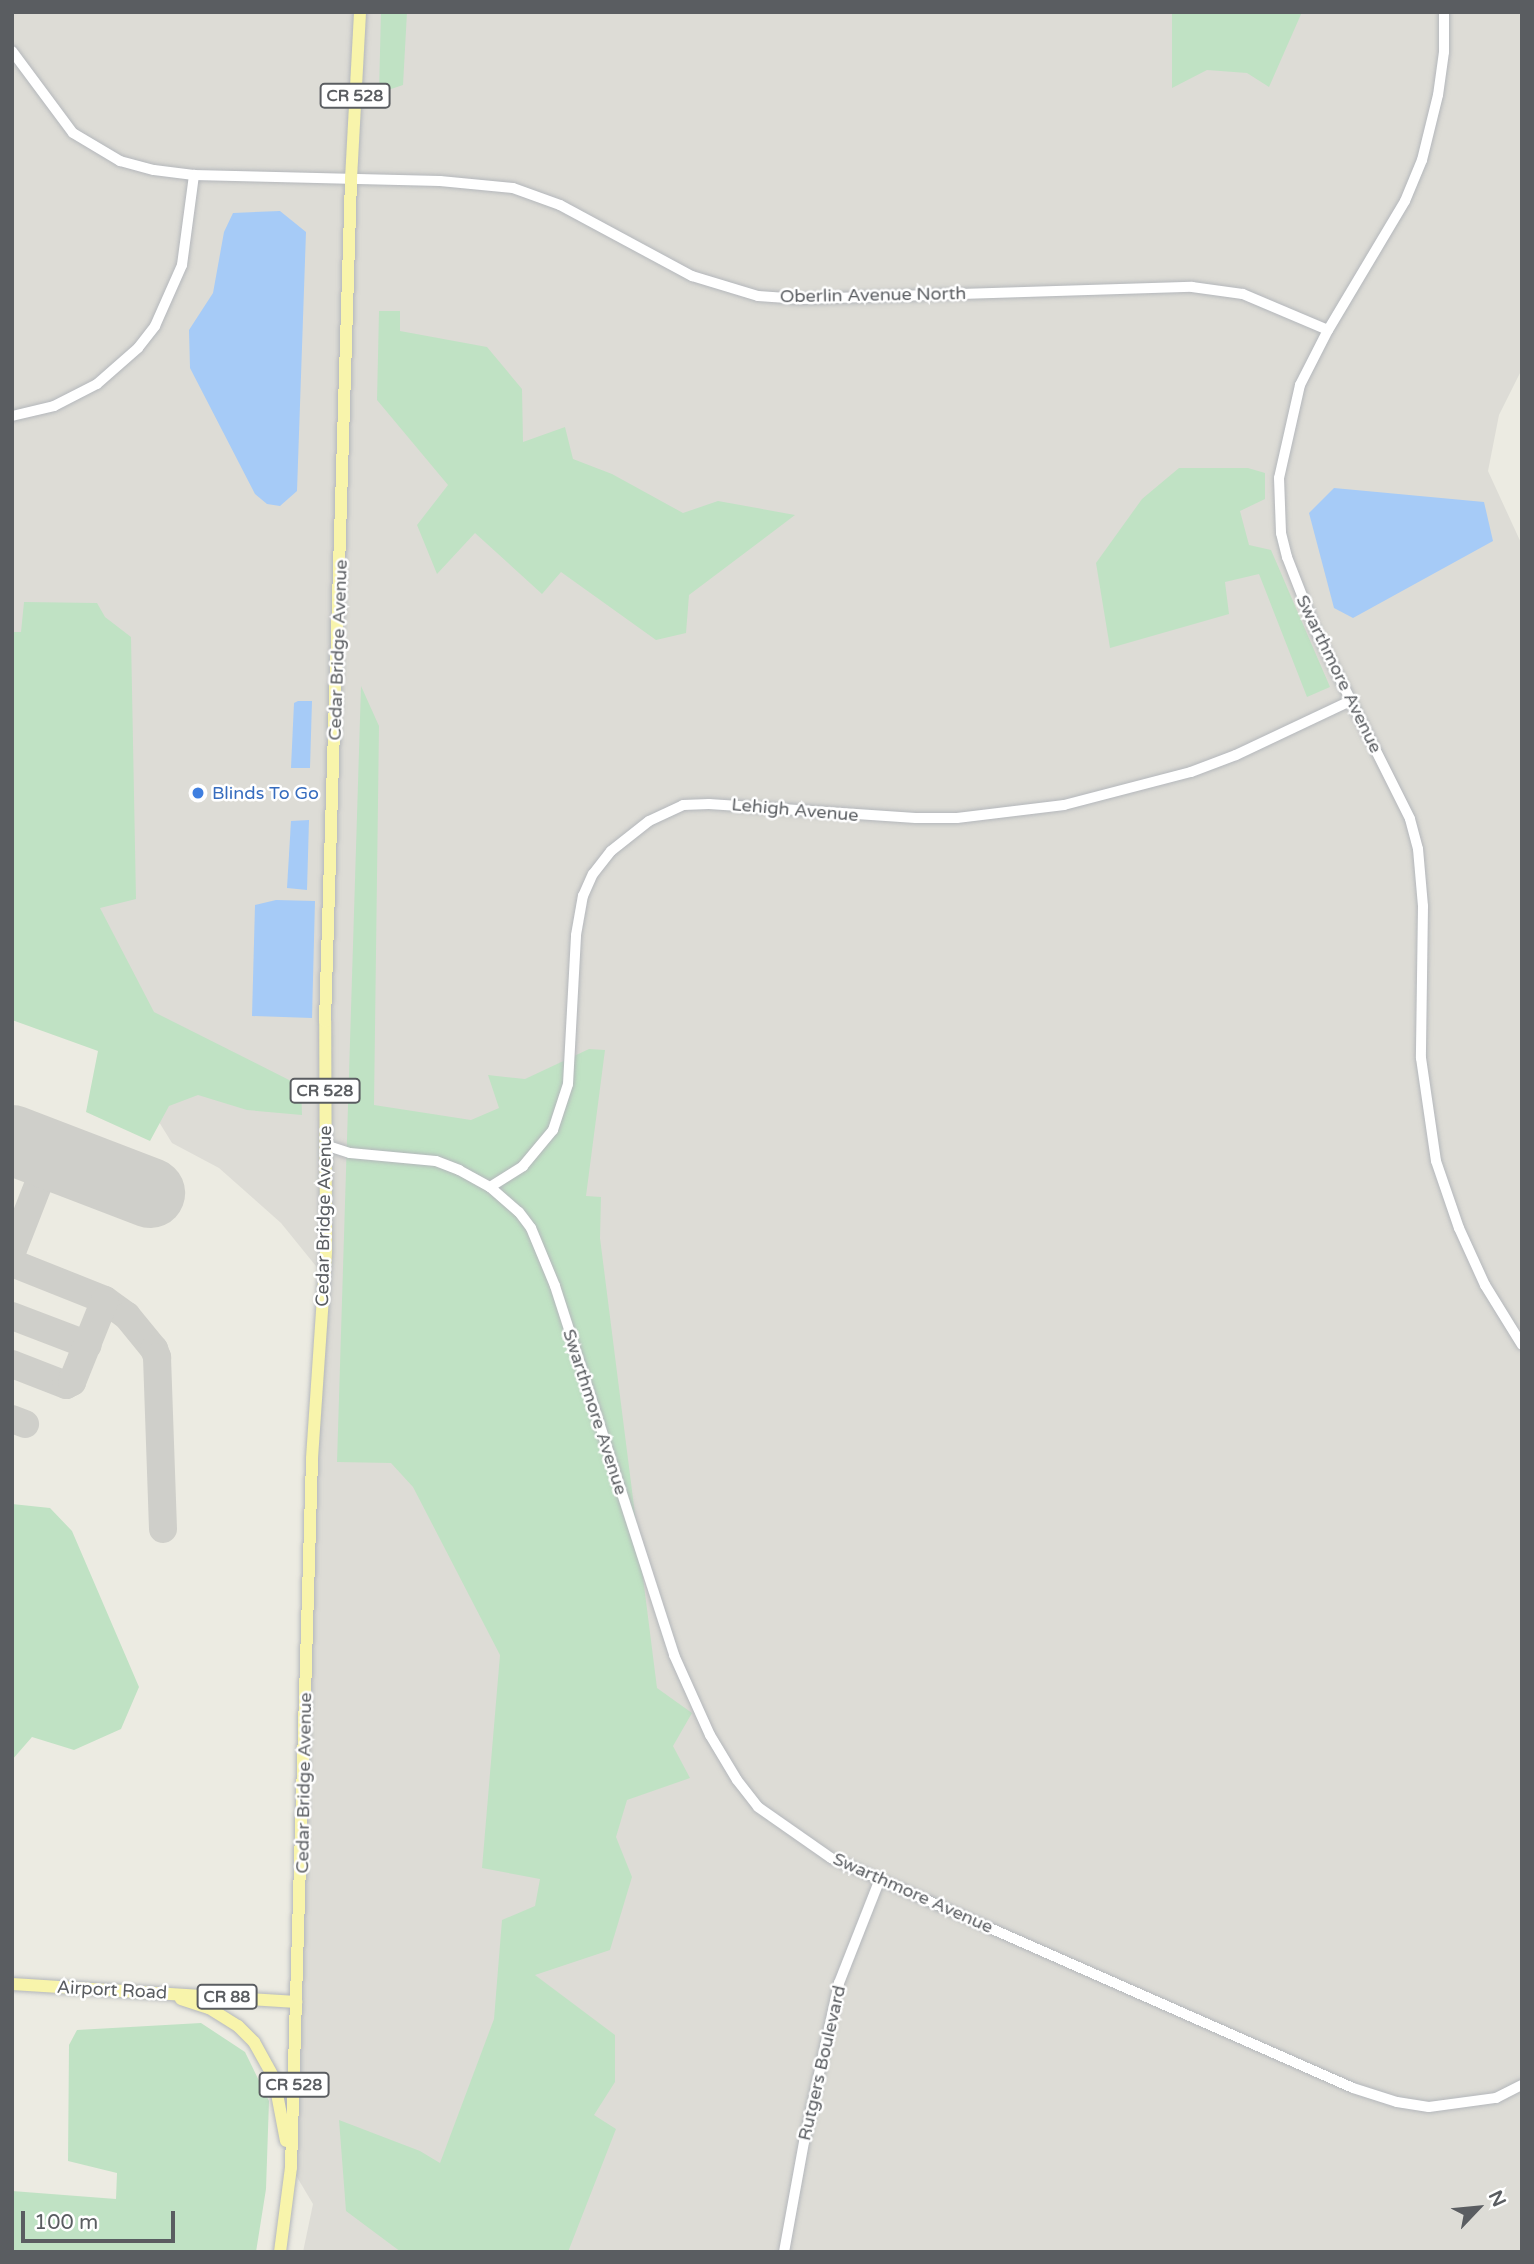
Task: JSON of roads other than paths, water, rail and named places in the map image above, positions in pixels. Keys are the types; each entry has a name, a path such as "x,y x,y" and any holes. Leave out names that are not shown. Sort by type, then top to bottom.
{"main road":[{"name":"Cedar Bridge Avenue","path":"280,2252 291,2167 312,1458 326,1251 325,1021 351,179 360,12"},
{"name":"Airport Road","path":"12,1984 296,2003"},
{"path":"157,1992 209,2008 238,2026 254,2042 274,2078 291,2167"}],"street":[{"name":"Swarthmore Avenue","path":"1444,12 1444,52 1438,95 1422,160 1405,201 1328,330 1300,385 1289,423 1279,478 1281,533 1298,588 1350,701 1410,820 1418,849 1423,906 1421,1058 1436,1161 1459,1228 1485,1285 1522,1345"},
{"name":"Oberlin Avenue North","path":"12,51 62,120 85,141 120,161 154,170 194,175 440,181 513,188 560,205 692,276 758,296 801,299 1192,287 1243,293 1328,330"},
{"path":"12,416 54,406 97,384 138,348 155,326 182,265 194,175"},
{"name":"Lehigh Avenue","path":"490,1187 523,1167 553,1130 568,1084 576,935 583,896 593,874 611,851 649,821 683,805 709,804 916,818 957,818 1064,805 1148,785 1202,768 1244,752 1350,701"},
{"name":"Swarthmore Avenue","path":"325,1145 350,1153 436,1161 490,1187 519,1212 531,1228 555,1286 674,1655 710,1735 737,1780 758,1807 831,1858 1353,2088 1397,2102 1429,2107 1496,2098 1522,2085"},
{"name":"Rutgers Boulevard","path":"784,2252 804,2143 839,1983 880,1879"}],"water":[{"path":"280,211 306,232 297,491 280,506 267,504 255,494 190,368 189,330 213,293 224,232 233,213"},
{"path":"1334,488 1484,502 1493,541 1353,618 1334,608 1309,513"},
{"path":"312,701 310,768 291,768 294,703"},
{"path":"309,820 307,890 287,888 291,821"},
{"path":"276,900 315,901 312,1018 252,1016 255,905"}],"place":[{"name":"Blinds To Go","path":"198,793"}]}
